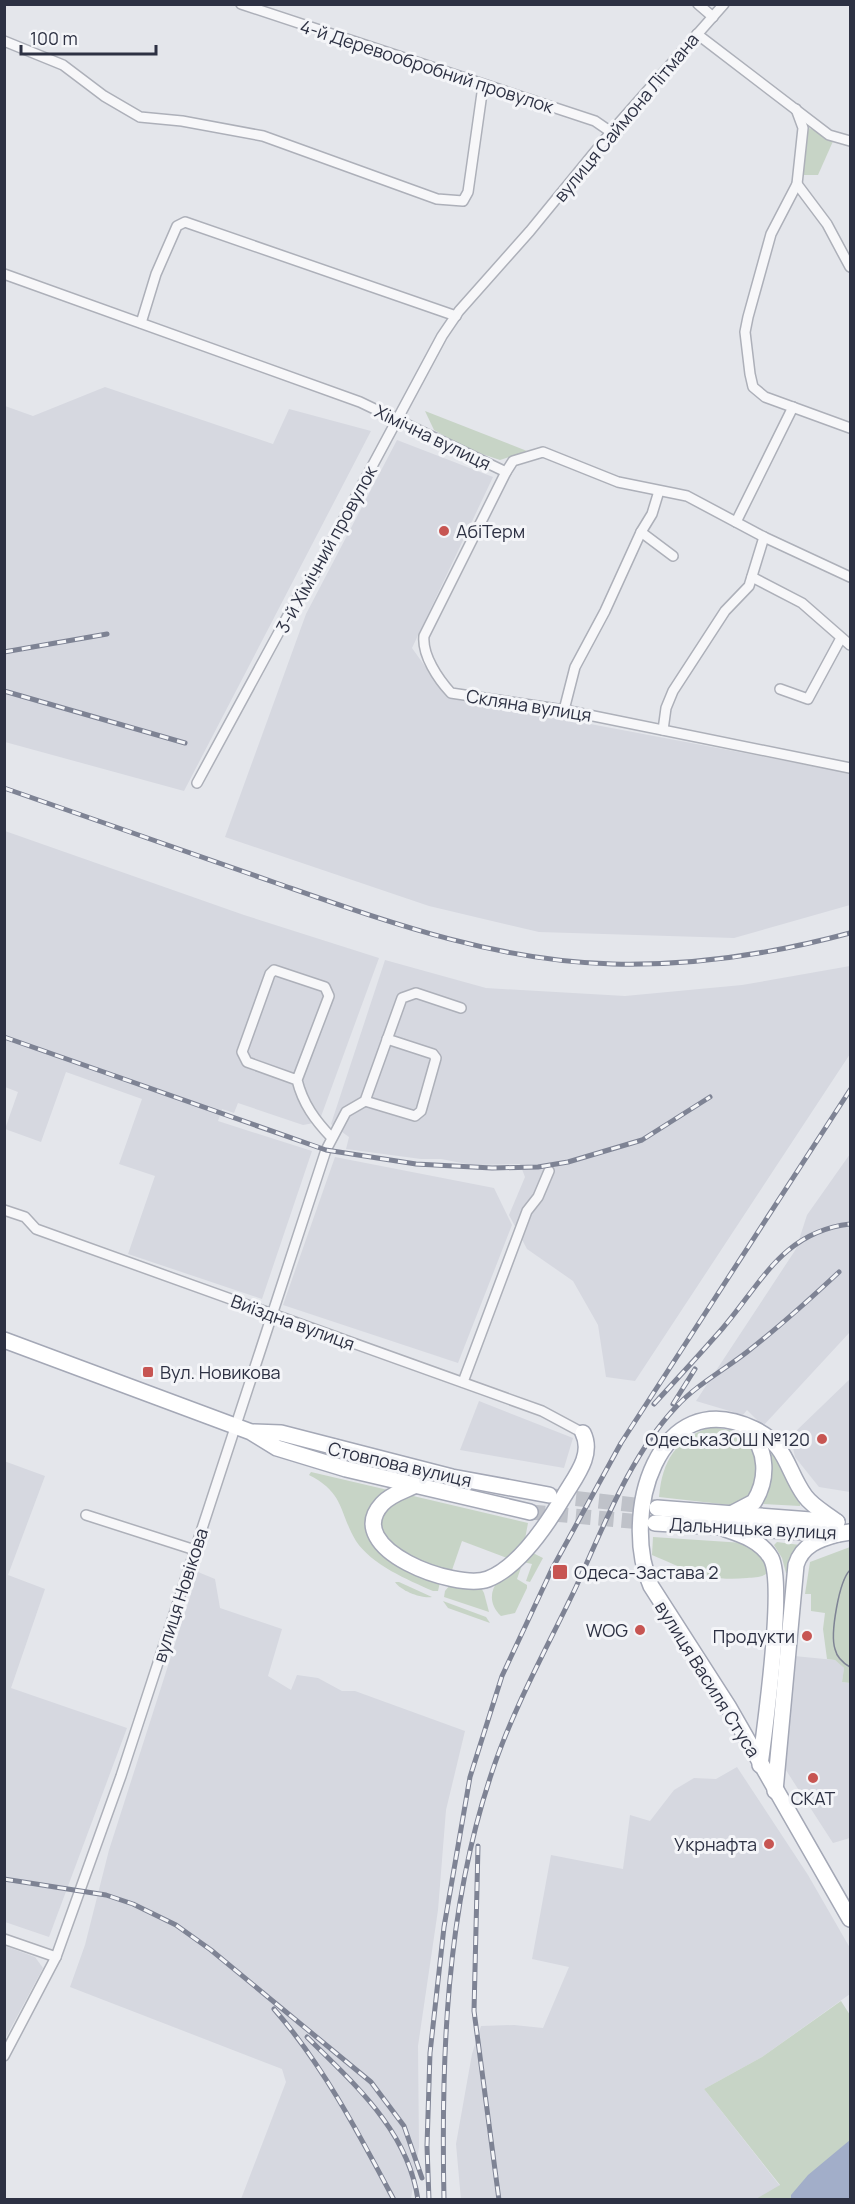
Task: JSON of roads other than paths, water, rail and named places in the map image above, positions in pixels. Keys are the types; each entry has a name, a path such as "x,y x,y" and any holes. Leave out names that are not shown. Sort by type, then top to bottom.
{"main road":[{"name":"Стовпова вулиця","path":"4,1340 251,1431 277,1448 414,1486 530,1512"},
{"name":"вулиця Василя Стуса","path":"738,1423 714,1419 698,1422 680,1431 665,1444 648,1481 640,1521 643,1568 651,1586 729,1706 760,1765 850,1919"},
{"path":"738,1423 760,1446 764,1461 762,1480 754,1502 726,1522 764,1548 775,1571 776,1603 760,1765"},
{"path":"738,1423 756,1430 778,1446 806,1497 844,1528 805,1549 796,1565 775,1791"},
{"name":"Стовпова вулиця","path":"251,1431 281,1433 452,1477 549,1495"},
{"path":"414,1486 391,1497 377,1510 375,1531 379,1542 399,1558 435,1574 467,1581 486,1579 504,1569 552,1516 585,1459 586,1441 583,1433"},
{"name":"Дальницька вулиця","path":"657,1508 726,1522"},
{"name":"Дальницька вулиця","path":"655,1523 726,1522 844,1528"}],"street":[{"name":"4-й Деревообробний провулок","path":"241,4 483,86 595,121 610,132"},
{"path":"698,4 712,17"},
{"name":"вулиця Саймона Літмана","path":"530,231 610,132 724,4"},
{"path":"697,34 829,135 850,141"},
{"path":"4,41 63,65 104,96 140,117 182,121 263,136 437,199 463,201 468,192 483,86"},
{"path":"796,109 803,128 797,184 771,234 745,332 753,387 765,397 850,428"},
{"path":"797,184 827,224 850,267"},
{"path":"141,323 156,274 177,226 184,222 456,316"},
{"name":"3-й Хімічний провулок","path":"197,783 298,597 310,582 442,336 456,316 530,231"},
{"name":"Хімічна вулиця","path":"4,274 360,402 506,472 513,461 543,452 618,482 687,496 764,537 850,577"},
{"path":"736,522 793,407"},
{"name":"Скляна вулиця","path":"506,472 424,636 423,646 442,683 451,693 564,710 850,768"},
{"path":"564,710 575,667 652,514 659,490"},
{"path":"641,532 673,556"},
{"path":"663,730 666,708 673,691 725,611 749,586 764,537"},
{"path":"752,577 802,603 850,645"},
{"path":"780,689 808,699 842,638"},
{"path":"297,1080 247,1062 242,1052 270,974 274,970 325,987 329,996 297,1080 301,1098 331,1137"},
{"path":"387,1039 433,1054 436,1058 421,1111 415,1116 365,1101 387,1039 402,998 416,993 461,1008"},
{"name":"вулиця Новікова","path":"4,2056 56,1957 121,1776 270,1314 331,1137 346,1112 365,1101"},
{"path":"463,1382 514,1250 526,1211 538,1197 549,1171"},
{"name":"Виїздна вулиця","path":"4,1210 25,1217 36,1229 542,1411 583,1433"},
{"path":"86,1515 195,1550"},
{"path":"4,1939 56,1957"}],"water":[{"path":"850,2140 850,2199 791,2199 791,2195 808,2175"}],"tunnel":[{"path":"553,1496 654,1507"},
{"path":"530,1512 653,1523"}],"tram line":[{"path":"850,1570 839,1596 834,1632 837,1655 850,1667"}],"railway":[{"path":"4,652 107,634"},
{"path":"4,691 185,743"},
{"path":"4,788 401,925 526,956 613,964 703,961 762,953 850,933"},
{"path":"4,1037 326,1150 416,1164 492,1168 538,1167 568,1162 642,1140 710,1097"},
{"path":"429,2200 427,2146 430,2053 444,1927 470,1777 502,1676 552,1569 621,1443 850,1090"},
{"path":"654,1404 722,1329 775,1263 790,1249 807,1237 827,1229 850,1224"},
{"path":"444,2200 446,2039 456,1931 464,1878 476,1826 491,1775 509,1727 619,1493 644,1448 659,1427 692,1392 759,1343 839,1272"},
{"path":"673,1404 695,1369"},
{"path":"478,1846 474,2011 499,2200"},
{"path":"4,1879 106,1895 133,1904 176,1925 211,1950 371,2082 404,2126 422,2178"},
{"path":"274,2009 324,2077 354,2125 394,2200"},
{"path":"307,2037 343,2072 391,2130 412,2175 418,2200"}],"place":[{"name":"АбіТерм","path":"444,531"},
{"name":"Вул. Новикова","path":"148,1372"},
{"name":"ОдеськаЗОШ №120","path":"822,1439"},
{"name":"Одеса-Застава 2","path":"560,1572"},
{"name":"WOG","path":"640,1630"},
{"name":"Продукти","path":"807,1636"},
{"name":"СКАТ","path":"813,1778"},
{"name":"Укрнафта","path":"769,1844"}]}
